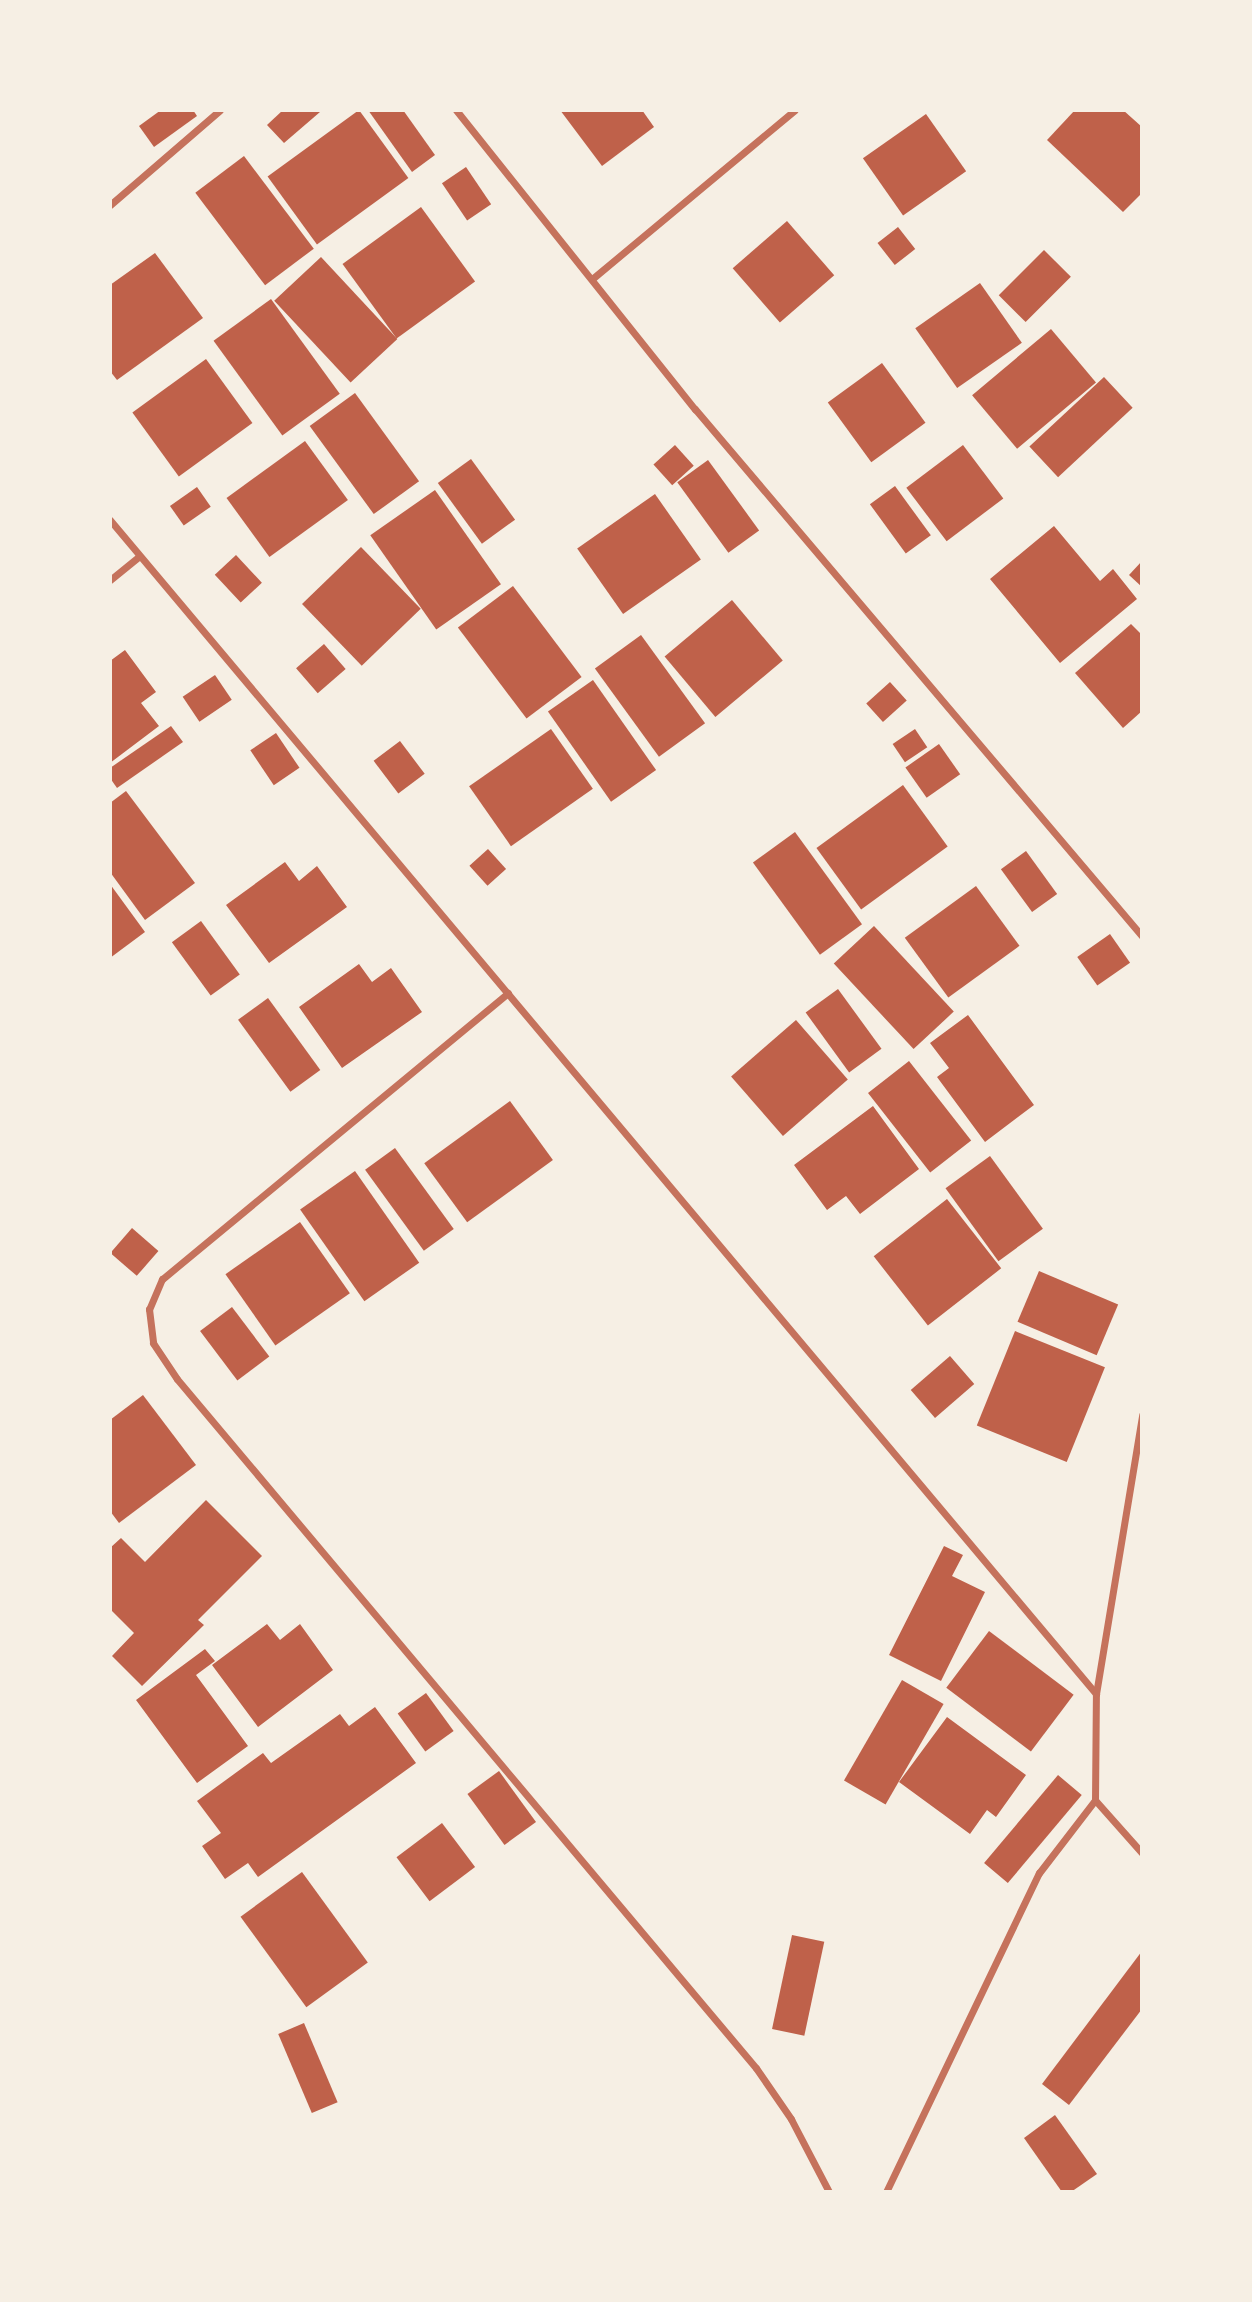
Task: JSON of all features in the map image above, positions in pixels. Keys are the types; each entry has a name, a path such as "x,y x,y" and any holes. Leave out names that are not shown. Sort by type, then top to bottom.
{"street":[{"path":"110,205 220,110"},
{"path":"456,110 695,409 1142,936"},
{"path":"592,279 795,110"},
{"path":"110,520 1096,1694"},
{"path":"110,580 140,556"},
{"path":"508,993 162,1279 149,1310 153,1343 177,1379 756,2068 791,2119 829,2192"},
{"path":"886,2192 1039,1873 1095,1800 1096,1694 1142,1415"},
{"path":"1095,1800 1142,1853"}],"building":[{"path":"161,110 193,110 197,116 154,147 139,126"},
{"path":"283,110 320,112 284,143 267,125"},
{"path":"359,110 408,178 317,244 268,176"},
{"path":"368,110 403,110 435,155 412,172"},
{"path":"560,110 642,110 654,127 602,166"},
{"path":"1075,110 1123,110 1142,127 1142,193 1123,212 1047,140"},
{"path":"926,114 966,171 903,216 863,158"},
{"path":"244,156 314,249 265,285 195,193"},
{"path":"466,167 491,204 467,221 442,183"},
{"path":"421,207 475,281 397,338 343,264"},
{"path":"787,221 834,275 780,323 733,268"},
{"path":"898,227 915,249 895,265 878,243"},
{"path":"1044,250 1071,277 1026,322 999,295"},
{"path":"155,253 203,318 117,380 110,371 110,285"},
{"path":"321,257 397,339 351,383 274,301"},
{"path":"980,283 1022,343 957,388 915,328"},
{"path":"271,299 340,394 282,435 214,341"},
{"path":"1051,329 1096,383 1017,449 972,395"},
{"path":"206,359 252,423 179,476 132,412"},
{"path":"882,363 925,423 871,462 828,402"},
{"path":"1104,377 1133,408 1058,477 1029,447"},
{"path":"355,393 419,481 374,514 310,426"},
{"path":"305,441 348,500 269,557 227,498"},
{"path":"675,445 694,466 672,485 653,464"},
{"path":"963,445 1003,499 947,541 906,488"},
{"path":"471,459 515,520 482,544 438,483"},
{"path":"708,460 759,530 728,553 677,482"},
{"path":"895,486 931,535 906,554 870,504"},
{"path":"197,487 211,507 184,526 170,506"},
{"path":"435,490 501,584 436,630 370,535"},
{"path":"655,494 701,560 623,614 577,548"},
{"path":"1054,526 1100,581 1113,569 1137,599 1060,663 990,579"},
{"path":"361,547 421,609 362,666 302,604"},
{"path":"236,555 262,583 241,603 215,575"},
{"path":"1142,561 1142,587 1129,575"},
{"path":"513,586 582,677 527,719 458,628"},
{"path":"732,600 783,661 715,717 665,657"},
{"path":"1131,624 1142,635 1142,711 1123,728 1075,673"},
{"path":"641,635 705,723 659,757 595,669"},
{"path":"324,644 346,669 318,693 296,668"},
{"path":"125,650 156,692 141,703 159,726 110,763 110,661"},
{"path":"215,675 232,700 199,722 183,697"},
{"path":"593,680 656,770 611,802 548,712"},
{"path":"890,682 907,701 883,722 866,703"},
{"path":"171,726 183,742 117,788 110,778 110,768"},
{"path":"551,729 593,789 511,846 469,786"},
{"path":"915,729 927,747 905,762 893,744"},
{"path":"276,733 299,768 274,785 250,750"},
{"path":"400,741 425,774 398,794 374,761"},
{"path":"939,744 960,774 927,798 905,768"},
{"path":"903,785 948,846 861,909 816,848"},
{"path":"126,791 195,883 145,920 110,872 110,803"},
{"path":"795,832 862,924 820,955 753,863"},
{"path":"488,849 506,869 487,886 469,866"},
{"path":"1026,851 1057,894 1032,912 1001,869"},
{"path":"285,862 299,881 317,866 347,907 269,963 226,905"},
{"path":"110,884 145,932 110,958"},
{"path":"976,886 1019,946 948,998 905,938"},
{"path":"201,921 240,974 211,996 172,942"},
{"path":"874,926 954,1012 914,1049 834,964"},
{"path":"1110,934 1130,963 1097,986 1077,957"},
{"path":"359,964 372,982 391,968 422,1012 342,1068 299,1007"},
{"path":"838,989 881,1049 849,1072 806,1013"},
{"path":"268,998 320,1070 290,1092 238,1020"},
{"path":"968,1015 1034,1105 985,1142 937,1077 949,1068 930,1043"},
{"path":"796,1020 848,1080 783,1136 731,1076"},
{"path":"909,1061 971,1141 930,1173 868,1093"},
{"path":"510,1101 553,1160 467,1222 424,1163"},
{"path":"873,1106 919,1169 860,1214 846,1196 827,1210 794,1165"},
{"path":"395,1148 454,1229 424,1251 365,1170"},
{"path":"990,1156 1043,1229 998,1261 946,1188"},
{"path":"355,1171 419,1263 364,1301 300,1209"},
{"path":"947,1199 1001,1268 928,1326 874,1256"},
{"path":"300,1222 350,1293 275,1345 225,1274"},
{"path":"132,1228 158,1251 137,1276 110,1253"},
{"path":"1039,1271 1118,1305 1097,1355 1018,1322"},
{"path":"232,1307 269,1357 237,1381 200,1331"},
{"path":"1015,1331 1105,1367 1067,1462 977,1426"},
{"path":"950,1356 974,1384 935,1418 911,1390"},
{"path":"143,1395 196,1465 119,1523 110,1511 110,1420"},
{"path":"206,1500 262,1556 198,1620 204,1625 142,1686 112,1656 134,1633 110,1609 110,1548 121,1538 145,1562"},
{"path":"944,1546 963,1555 952,1576 985,1592 941,1681 889,1655"},
{"path":"267,1624 280,1640 300,1624 333,1670 258,1727 212,1665"},
{"path":"989,1631 1074,1695 1031,1751 946,1688"},
{"path":"205,1649 215,1661 196,1675 248,1746 197,1783 136,1700"},
{"path":"902,1680 944,1704 886,1804 844,1780"},
{"path":"426,1693 454,1731 425,1752 398,1714"},
{"path":"375,1707 416,1763 258,1877 248,1863 225,1879 202,1846 221,1833 197,1801 263,1753 271,1763 340,1714 349,1726"},
{"path":"947,1717 1026,1775 996,1817 987,1810 970,1834 899,1782"},
{"path":"499,1771 536,1822 504,1845 467,1794"},
{"path":"1058,1775 1082,1795 1008,1883 984,1863"},
{"path":"442,1823 475,1867 430,1901 396,1857"},
{"path":"302,1872 368,1963 306,2007 241,1917"},
{"path":"792,1935 824,1942 804,2036 772,2029"},
{"path":"1142,1951 1142,2009 1069,2105 1042,2084"},
{"path":"304,2023 338,2102 312,2113 278,2034"},
{"path":"1055,2115 1097,2174 1071,2192 1062,2192 1024,2138"}]}
